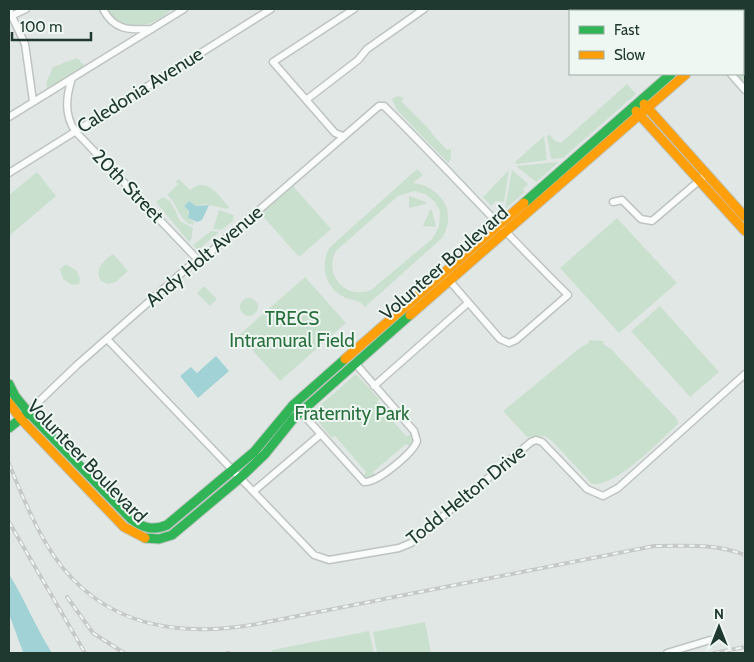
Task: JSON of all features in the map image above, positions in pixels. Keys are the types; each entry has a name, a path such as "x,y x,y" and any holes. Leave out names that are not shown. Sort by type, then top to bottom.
{"street":[{"path":"26,9 10,14 25,44 34,101"},
{"path":"103,9 108,18 122,29 153,29"},
{"name":"Caledonia Avenue","path":"9,173 271,9"},
{"path":"343,136 335,133 273,62 354,9"},
{"path":"306,100 358,60 367,49 424,9"},
{"path":"9,117 153,29 180,10"},
{"name":"Volunteer Boulevard","path":"643,104 670,75"},
{"name":"Volunteer Boulevard","path":"9,403 15,424 124,527 145,539 163,539 181,530 266,454 301,412 446,277 643,104 684,75"},
{"path":"732,75 745,90"},
{"name":"20th Street","path":"72,78 68,90 66,111 75,131 198,260"},
{"path":"643,104 745,232"},
{"name":"Andy Holt Avenue","path":"28,412 106,338 198,260 206,256 374,108 384,106 412,132 448,168 501,228"},
{"path":"636,110 703,178 745,217"},
{"path":"613,202 622,200 641,219 652,221 703,178"},
{"path":"446,277 500,339 509,343 516,340 568,295 501,228"},
{"name":"Volunteer Boulevard","path":"9,384 15,396 28,412 131,519 147,529 160,529 175,521 266,440 293,404 446,277"},
{"path":"374,386 468,303"},
{"name":"Todd Helton Drive","path":"106,338 314,555 329,560 399,548 411,543 531,442 536,440 542,442 587,489 603,496 618,488 745,374"},
{"path":"301,412 364,482 378,479 412,450 417,441 414,431 354,363"},
{"path":"15,424 28,412"},
{"path":"254,491 321,434"},
{"path":"145,539 147,529"},
{"path":"667,653 710,640"}],"green space":[{"path":"107,9 172,9 156,21 138,26 121,22"},
{"path":"744,18 745,18 745,86 736,75 744,75"},
{"path":"77,58 85,66 48,90 46,83 53,67"},
{"path":"627,84 636,94 563,158 551,159 547,136 549,134 555,141 561,143"},
{"path":"397,96 404,98 401,101 447,150 451,149 451,159 448,163 397,110 392,99"},
{"path":"544,136 547,160 516,164 515,162"},
{"path":"559,162 536,182 516,166"},
{"path":"417,169 423,175 413,183 432,189 444,202 447,210 448,219 442,238 365,307 332,288 325,269 326,255 329,248","holes":["414,191 425,194 435,202 440,211 439,227 432,239 371,290 353,292 339,283 332,269 336,251 398,196"]},
{"path":"509,170 504,202 496,201 491,206 483,197"},
{"path":"512,170 528,184 523,189 525,192 505,209"},
{"path":"37,172 56,196 9,236 9,195"},
{"path":"179,179 190,190 196,186 207,186 229,207 227,209 205,204 196,206 189,201 184,206 188,210 188,218 194,222 193,225 188,223 167,195 178,184 175,182"},
{"path":"293,186 331,229 299,257 261,214"},
{"path":"409,196 426,202 426,204 409,208"},
{"path":"163,197 171,204 180,221 193,228 189,242 156,202"},
{"path":"219,210 234,215 233,221 221,230 213,229"},
{"path":"430,210 432,210 436,227 423,226"},
{"path":"617,218 677,283 619,333 560,268"},
{"path":"211,231 219,232 198,250 193,245"},
{"path":"113,254 128,271 116,282 108,284 101,281 99,269 103,262"},
{"path":"66,264 77,271 80,279 79,284 72,285 63,279 60,269"},
{"name":"TRECS Intramural Field","path":"305,277 346,323 280,381 239,335"},
{"path":"204,286 217,299 210,306 197,293"},
{"path":"249,298 255,301 258,307 255,313 249,316 243,313 240,307 243,301"},
{"path":"660,306 719,372 690,397 631,331"},
{"path":"589,340 603,341 603,344 611,349 677,419 678,424 625,471 602,483 592,484 553,442 545,436 527,437 503,411 581,347 589,343"},
{"name":"Fraternity Park","path":"356,374 379,399 377,402 406,436 411,434 413,439 410,446 406,444 373,472 375,477 367,479 363,476 366,472 335,436 332,438 311,413"},
{"path":"425,622 431,653 377,653 373,632"},
{"path":"369,631 374,653 273,653 272,650"}],"water":[{"path":"189,201 196,206 209,205 202,220 197,222 188,218 189,211 184,206"},
{"path":"216,356 229,371 198,398 180,376 191,367 197,373"},
{"path":"9,574 52,653 23,652 9,614"}],"railway":[{"path":"9,464 41,534 54,556 74,580 95,599 119,612 144,622 171,627 199,629 228,628 257,624 654,546 711,547 745,555"},
{"path":"9,522 85,653"},
{"path":"67,597 93,633 124,653"},
{"path":"714,653 745,647"}],"traffic: fast":[{"path":"524,203 670,75"},
{"path":"145,538 159,539 172,535 240,478 265,454 294,418 410,315"},
{"path":"9,384 15,396 28,412 131,519 140,525 157,528 167,525 254,452 293,405 345,359"},
{"path":"9,428 24,416"}],"traffic: slow":[{"path":"410,315 685,75"},
{"path":"644,104 745,217"},
{"path":"636,111 745,231"},
{"path":"345,359 524,203"},
{"path":"9,403 21,419 124,527 145,538"}]}
